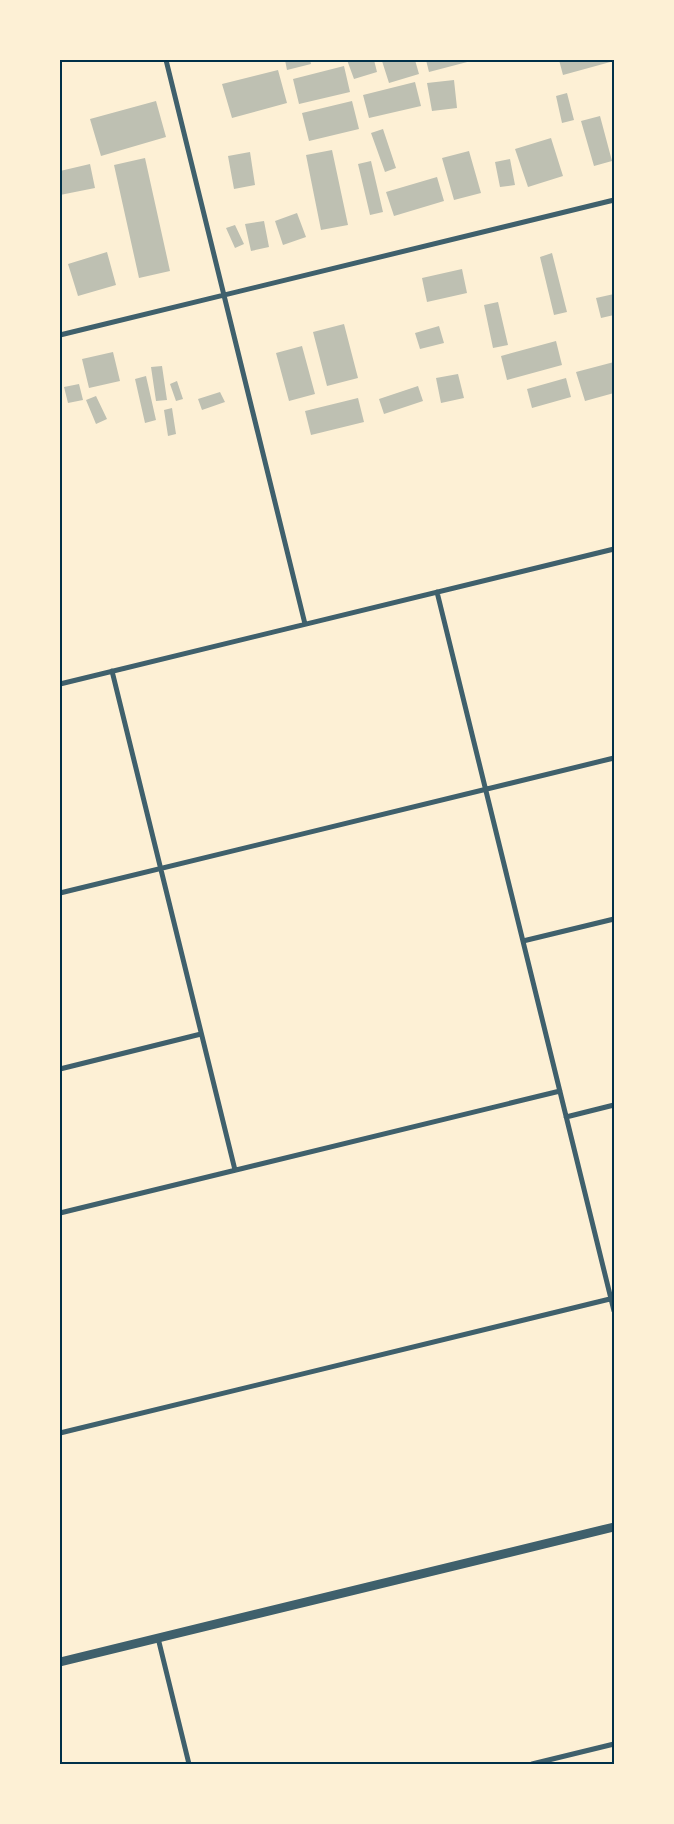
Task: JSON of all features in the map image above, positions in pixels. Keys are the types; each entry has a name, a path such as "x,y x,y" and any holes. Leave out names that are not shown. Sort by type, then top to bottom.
{"street":[{"path":"166,60 305,624"},
{"path":"60,335 614,200"},
{"path":"60,684 614,549"},
{"path":"437,592 566,1117 613,1298 614,1311"},
{"path":"112,671 235,1170"},
{"path":"60,893 614,758"},
{"path":"523,941 614,919"},
{"path":"60,1069 201,1034"},
{"path":"60,1213 560,1091"},
{"path":"566,1117 614,1105"},
{"path":"60,1433 613,1298"},
{"path":"60,1662 614,1527"},
{"path":"158,1638 189,1764"},
{"path":"532,1764 614,1744"}],"building":[{"path":"285,60 310,60 311,64 287,70"},
{"path":"347,60 374,60 377,72 354,79"},
{"path":"415,60 419,74 389,83 382,61"},
{"path":"426,60 471,60 471,61 429,72"},
{"path":"559,60 614,60 614,61 563,75"},
{"path":"344,66 350,92 299,104 293,79"},
{"path":"278,70 287,103 232,118 222,84"},
{"path":"454,80 457,108 432,111 427,83"},
{"path":"415,82 421,106 369,118 363,95"},
{"path":"567,93 574,120 562,123 556,96"},
{"path":"156,101 166,137 101,156 90,119"},
{"path":"352,101 359,129 309,141 302,113"},
{"path":"600,116 612,161 594,166 581,121"},
{"path":"383,129 396,168 385,172 371,133"},
{"path":"551,138 563,176 528,187 515,149"},
{"path":"332,150 348,225 321,230 306,155"},
{"path":"469,151 481,193 454,200 442,158"},
{"path":"250,152 255,185 234,189 228,156"},
{"path":"145,158 170,271 139,278 114,165"},
{"path":"510,159 515,185 500,187 495,162"},
{"path":"371,161 383,212 370,215 358,164"},
{"path":"90,164 95,188 60,195 60,171"},
{"path":"437,177 444,201 394,216 386,192"},
{"path":"297,213 306,237 283,245 275,221"},
{"path":"264,221 269,247 251,251 245,224"},
{"path":"235,225 244,244 235,248 226,228"},
{"path":"107,252 116,285 78,296 68,264"},
{"path":"552,253 567,312 554,315 540,257"},
{"path":"462,269 467,293 427,302 422,278"},
{"path":"614,294 614,315 601,318 596,298"},
{"path":"498,302 508,345 493,348 484,305"},
{"path":"344,324 358,378 327,386 313,332"},
{"path":"439,326 444,343 420,349 415,333"},
{"path":"556,341 562,365 507,380 501,356"},
{"path":"302,346 315,394 289,401 276,353"},
{"path":"113,352 120,381 89,388 82,359"},
{"path":"614,362 614,393 585,401 576,372"},
{"path":"162,366 167,400 156,401 151,367"},
{"path":"458,374 464,398 441,403 436,378"},
{"path":"146,376 156,420 145,423 135,379"},
{"path":"566,378 571,397 532,408 527,389"},
{"path":"177,381 183,399 176,401 170,384"},
{"path":"79,384 83,400 68,403 64,387"},
{"path":"418,386 423,401 384,414 379,399"},
{"path":"220,392 225,402 202,410 198,399"},
{"path":"96,396 107,419 96,424 86,400"},
{"path":"358,398 364,422 311,435 305,411"},
{"path":"172,408 176,434 168,436 164,410"}]}
